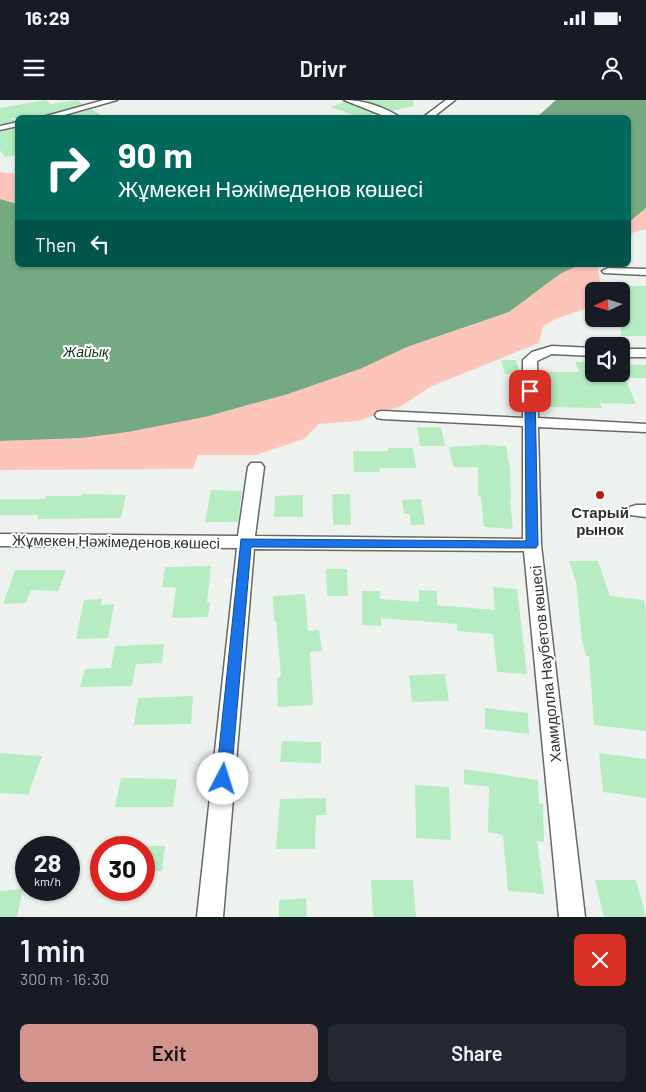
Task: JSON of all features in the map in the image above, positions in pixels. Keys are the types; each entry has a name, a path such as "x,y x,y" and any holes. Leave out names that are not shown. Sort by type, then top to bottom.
{"street":[{"path":"55,115 113,100"},
{"path":"348,100 370,106 390,115"},
{"path":"430,115 451,100"},
{"path":"0,128 15,125"},
{"path":"608,271 646,272"},
{"name":"Хамидолла Наубетов көшесі","path":"572,917 532,545 530,360 536,353 547,350 585,352"},
{"path":"630,353 646,354"},
{"path":"382,416 646,428"},
{"path":"210,917 246,542 256,467"},
{"name":"Жұмекен Нәжімеденов көшесі","path":"0,540 532,545"}],"shaded area":[{"path":"0,172 15,174 15,203 0,199"},
{"path":"646,208 646,229 632,233 631,236 631,220"},
{"path":"575,267 599,267 600,282 585,282 585,309 558,318 543,326 539,343 432,386 401,406 358,421 319,424 304,439 256,455 198,455 193,469 0,470 0,441 128,432 205,417 288,394 360,369 407,347 509,312 560,274"}],"water":[{"path":"556,100 646,100 646,208 631,220 631,115 539,115"},
{"name":"Жайық","path":"0,199 15,203 15,267 575,267 560,274 509,312 407,347 360,369 288,394 205,417 128,432 81,438 0,441"}],"building":[{"path":"45,100 51,104 77,100 83,104 47,115 15,115 15,118 11,118 15,121 0,124 0,108"},
{"path":"362,100 413,100 414,106 392,111"},
{"path":"345,102 375,114 355,115 330,107"},
{"path":"92,109 101,115 73,115"},
{"path":"15,129 15,155 5,157 0,150 0,132"},
{"path":"630,285 646,286 646,336 621,336 621,328 630,328"},
{"path":"501,360 516,360 520,374 505,374"},
{"path":"575,362 585,362 585,382 627,382 636,404 600,403 602,408 542,407 539,372 579,372"},
{"path":"630,365 646,365 646,378 630,378"},
{"path":"417,427 441,427 445,446 420,446"},
{"path":"506,446 510,469 510,500 513,529 484,527 481,497 478,496 478,467 453,467 449,447"},
{"path":"388,448 413,448 416,468 379,468 380,472 354,472 353,451 388,451"},
{"path":"211,490 242,491 238,522 205,522"},
{"path":"82,494 126,495 121,518 37,519 38,515 0,515 0,499 44,499 46,496 81,496"},
{"path":"332,494 350,494 351,525 333,525"},
{"path":"303,495 303,517 274,517 275,496"},
{"path":"421,499 425,525 411,525 410,514 404,514 402,500"},
{"path":"569,561 598,561 610,596 644,600 646,613 646,731 594,725 589,656 586,656 582,640 576,582"},
{"path":"211,566 207,602 210,602 208,617 172,618 176,587 162,587 165,567"},
{"path":"326,569 347,569 348,596 327,596"},
{"path":"15,570 66,570 58,591 31,590 26,603 3,604"},
{"path":"493,587 517,589 527,674 497,672 493,634 457,631 457,624 381,618 381,626 362,625 362,591 380,591 380,599 419,602 419,590 437,591 437,605 495,610"},
{"path":"305,594 308,631 319,630 322,651 310,652 313,705 278,707 277,677 281,677 273,596"},
{"path":"102,599 101,605 114,604 108,638 76,639 84,600"},
{"path":"164,644 162,663 136,664 132,686 80,687 85,669 111,668 115,646"},
{"path":"445,674 449,701 412,702 409,675"},
{"path":"193,696 191,724 134,725 138,698"},
{"path":"485,708 528,713 529,734 485,729"},
{"path":"282,741 321,742 321,763 280,762"},
{"path":"0,753 42,756 28,795 0,793"},
{"path":"599,753 646,759 646,798 603,792"},
{"path":"464,769 538,780 539,803 543,804 544,842 537,841 544,894 508,891 503,835 488,832 489,787 464,784"},
{"path":"121,778 177,779 173,807 115,807"},
{"path":"415,785 449,787 451,840 416,838"},
{"path":"326,798 326,815 316,815 315,849 276,849 280,799"},
{"path":"155,846 165,846 162,871 155,871"},
{"path":"371,880 413,880 416,917 373,917"},
{"path":"595,880 636,880 646,917 604,917"},
{"path":"15,890 15,901 20,901 17,917 0,917 0,891"},
{"path":"306,898 307,917 279,917 279,900"}],"place":[{"name":"Старый рынок","path":"600,495"}],"route":[{"path":"223,779 246,542 532,545 530,391"}]}
